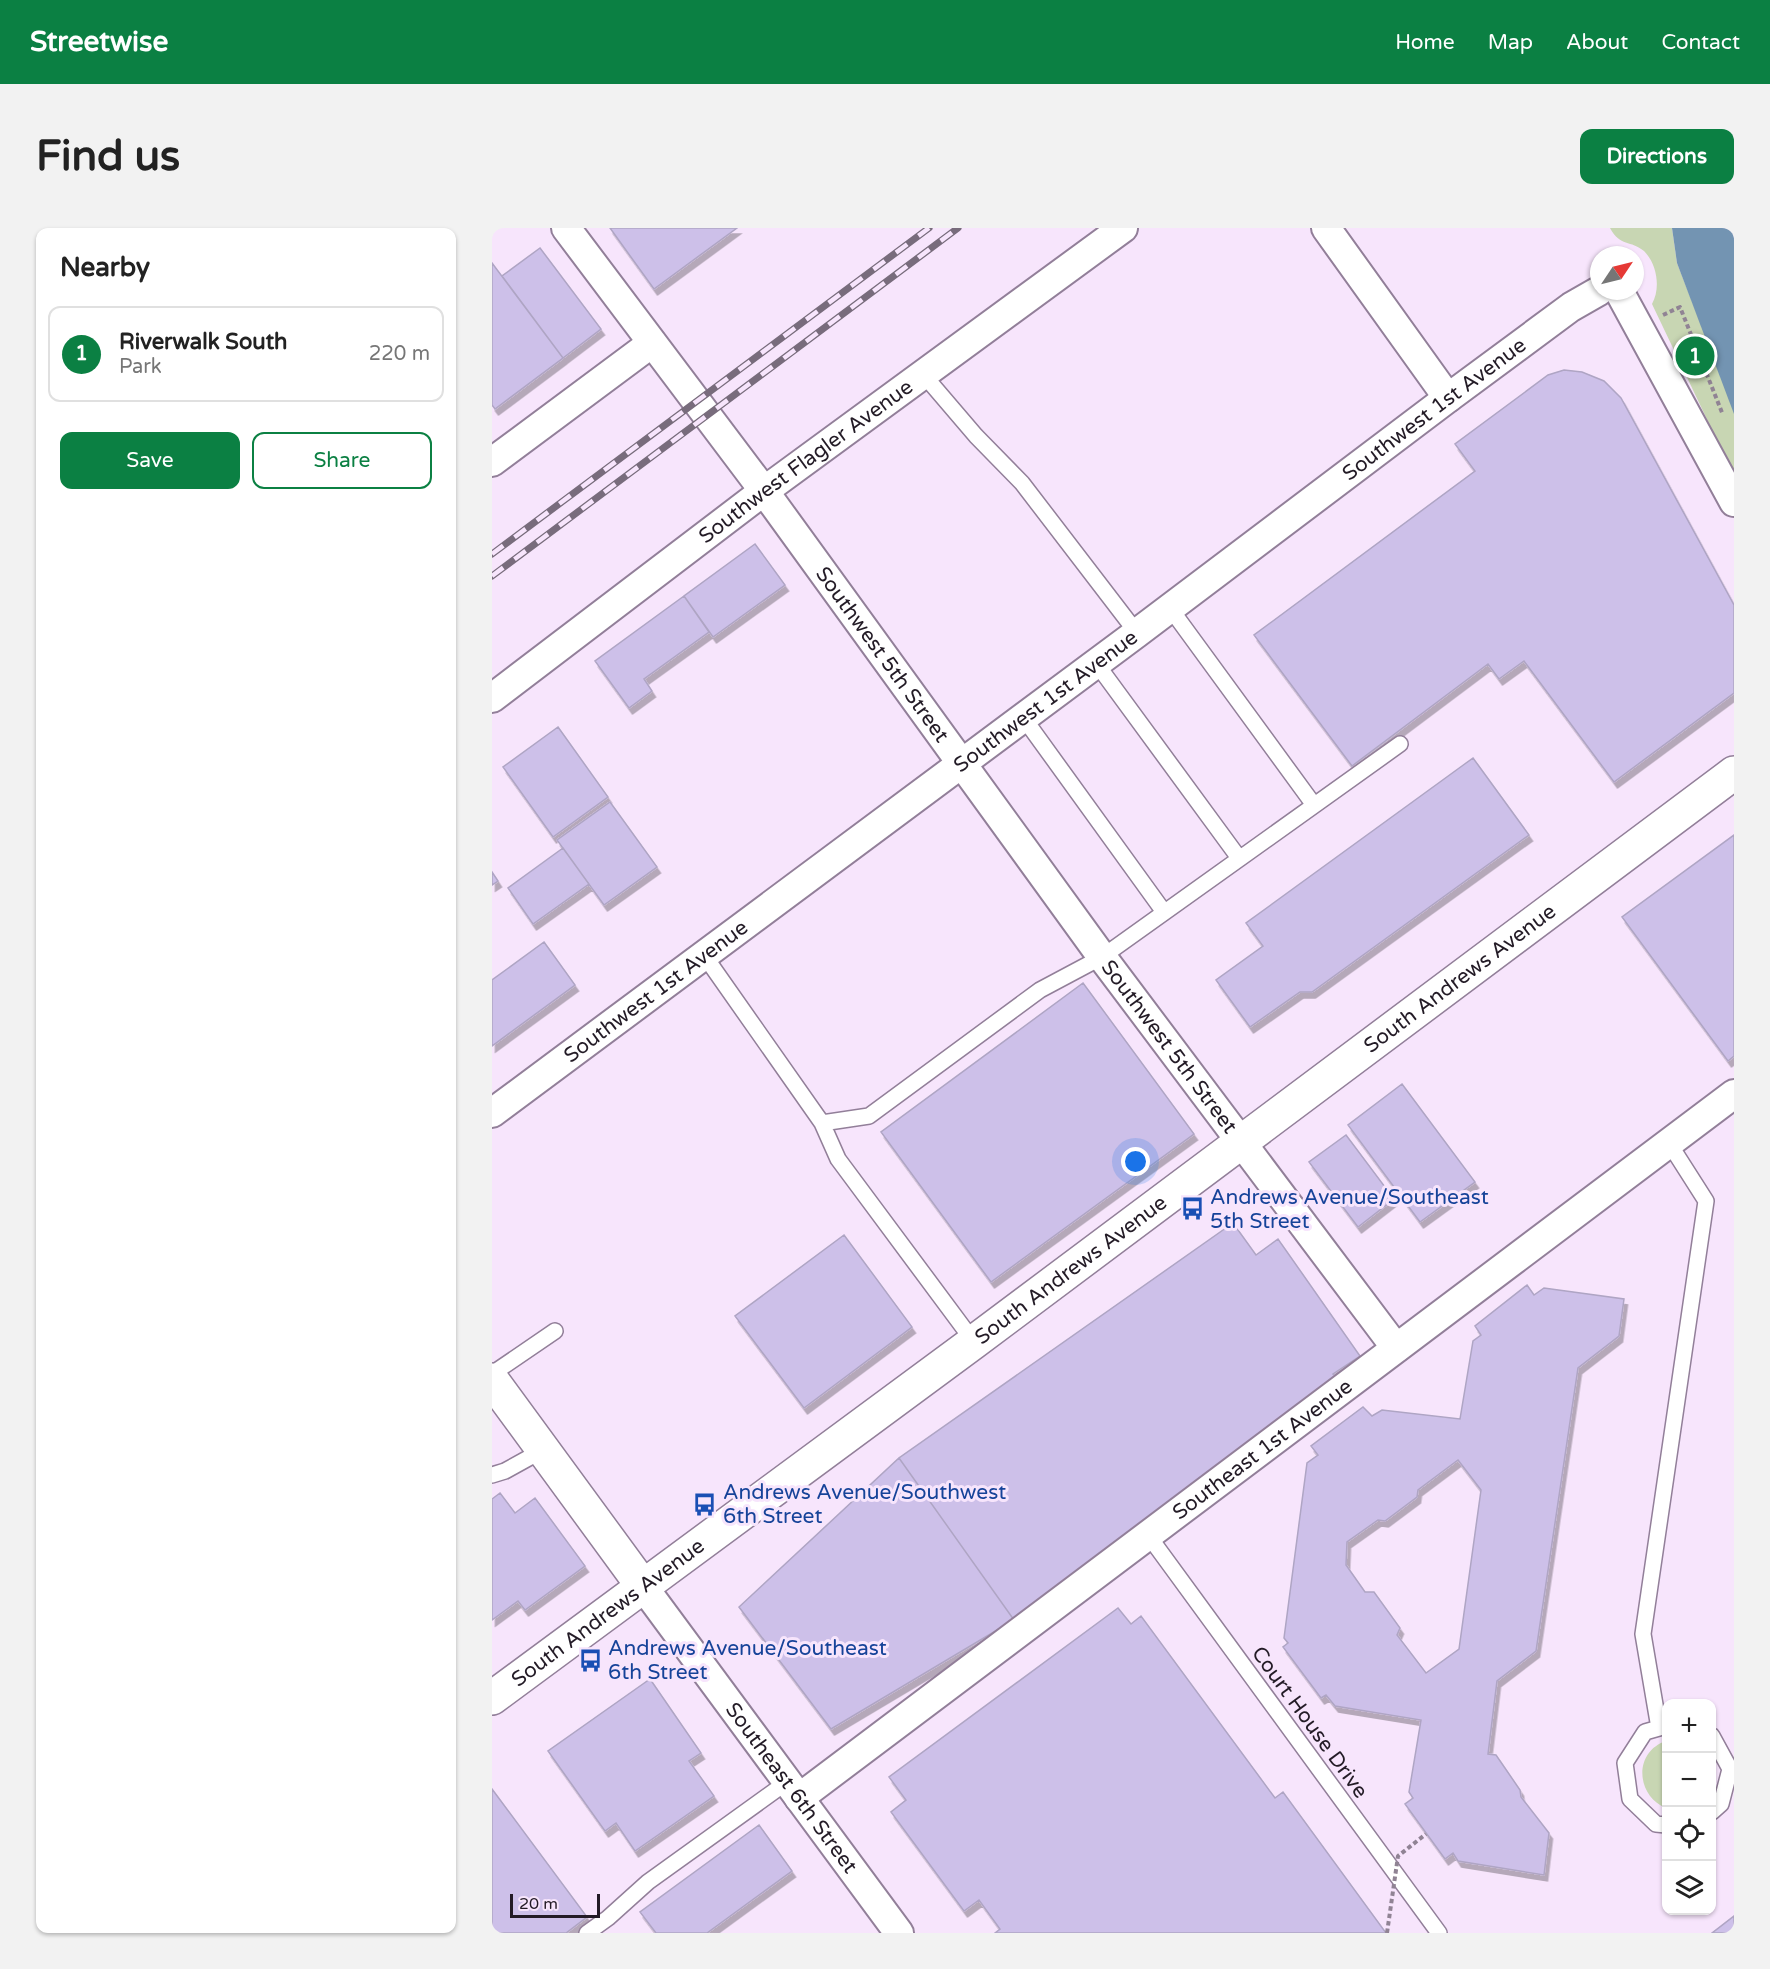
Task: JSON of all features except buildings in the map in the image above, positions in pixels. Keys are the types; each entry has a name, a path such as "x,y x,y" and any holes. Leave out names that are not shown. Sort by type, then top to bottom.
{"main road":[{"name":"South Andrews Avenue","path":"492,1698 974,1342 1734,773"},
{"path":"492,1380 642,1585"}],"street":[{"name":"Southwest 5th Street","path":"566,228 764,491 1102,957 1396,1348"},
{"name":"Southwest Flagler Avenue","path":"492,698 764,491 1123,228"},
{"path":"1326,228 1448,398"},
{"name":"Southwest 1st Avenue","path":"492,1113 962,764 1448,398 1571,307 1590,296"},
{"path":"1624,300 1734,502"},
{"path":"492,462 652,343"},
{"name":"Southeast 1st Avenue","path":"793,1790 1148,1535 1732,1097"},
{"name":"Southeast 6th Street","path":"642,1585 898,1933"}],"lane":[{"path":"923,374 976,436 1022,483 1137,633"},
{"path":"1170,608 1314,804"},
{"path":"1096,663 1239,858"},
{"path":"1023,717 1164,912"},
{"path":"822,1123 869,1116 1040,990 1102,957 1400,744"},
{"path":"704,956 822,1123 838,1159 974,1342"},
{"path":"1662,1722 1643,1634 1706,1201 1669,1143"},
{"path":"492,1374 555,1331"},
{"path":"492,1475 505,1471 543,1450"},
{"name":"Court House Drive","path":"1148,1535 1439,1933"},
{"path":"1662,1727 1645,1732 1625,1763 1629,1799 1656,1824 1662,1825"},
{"path":"1716,1743 1730,1769 1721,1804 1716,1808"},
{"path":"587,1933 608,1918 648,1882 793,1790"}],"path":[{"path":"1638,327 1680,308 1726,422"},
{"path":"1387,1933 1398,1856 1426,1833"}],"green space":[{"path":"1610,228 1672,228 1677,263 1734,409 1734,476 1652,304 1657,284 1656,276 1655,269 1644,251 1644,246 1634,246 1622,241"},
{"path":"1662,1743 1662,1806 1649,1794 1642,1774 1648,1754"}],"water":[{"path":"1672,228 1734,228 1734,414 1677,263"}],"railway":[{"path":"492,554 929,228"},
{"path":"492,576 958,228"}],"place":[{"name":"Riverwalk South","path":"1695,356"},
{"name":"Andrews Avenue/Southeast 5th Street","path":"1192,1209"},
{"name":"Andrews Avenue/Southwest 6th Street","path":"705,1504"},
{"name":"Andrews Avenue/Southeast 6th Street","path":"590,1660"}]}
